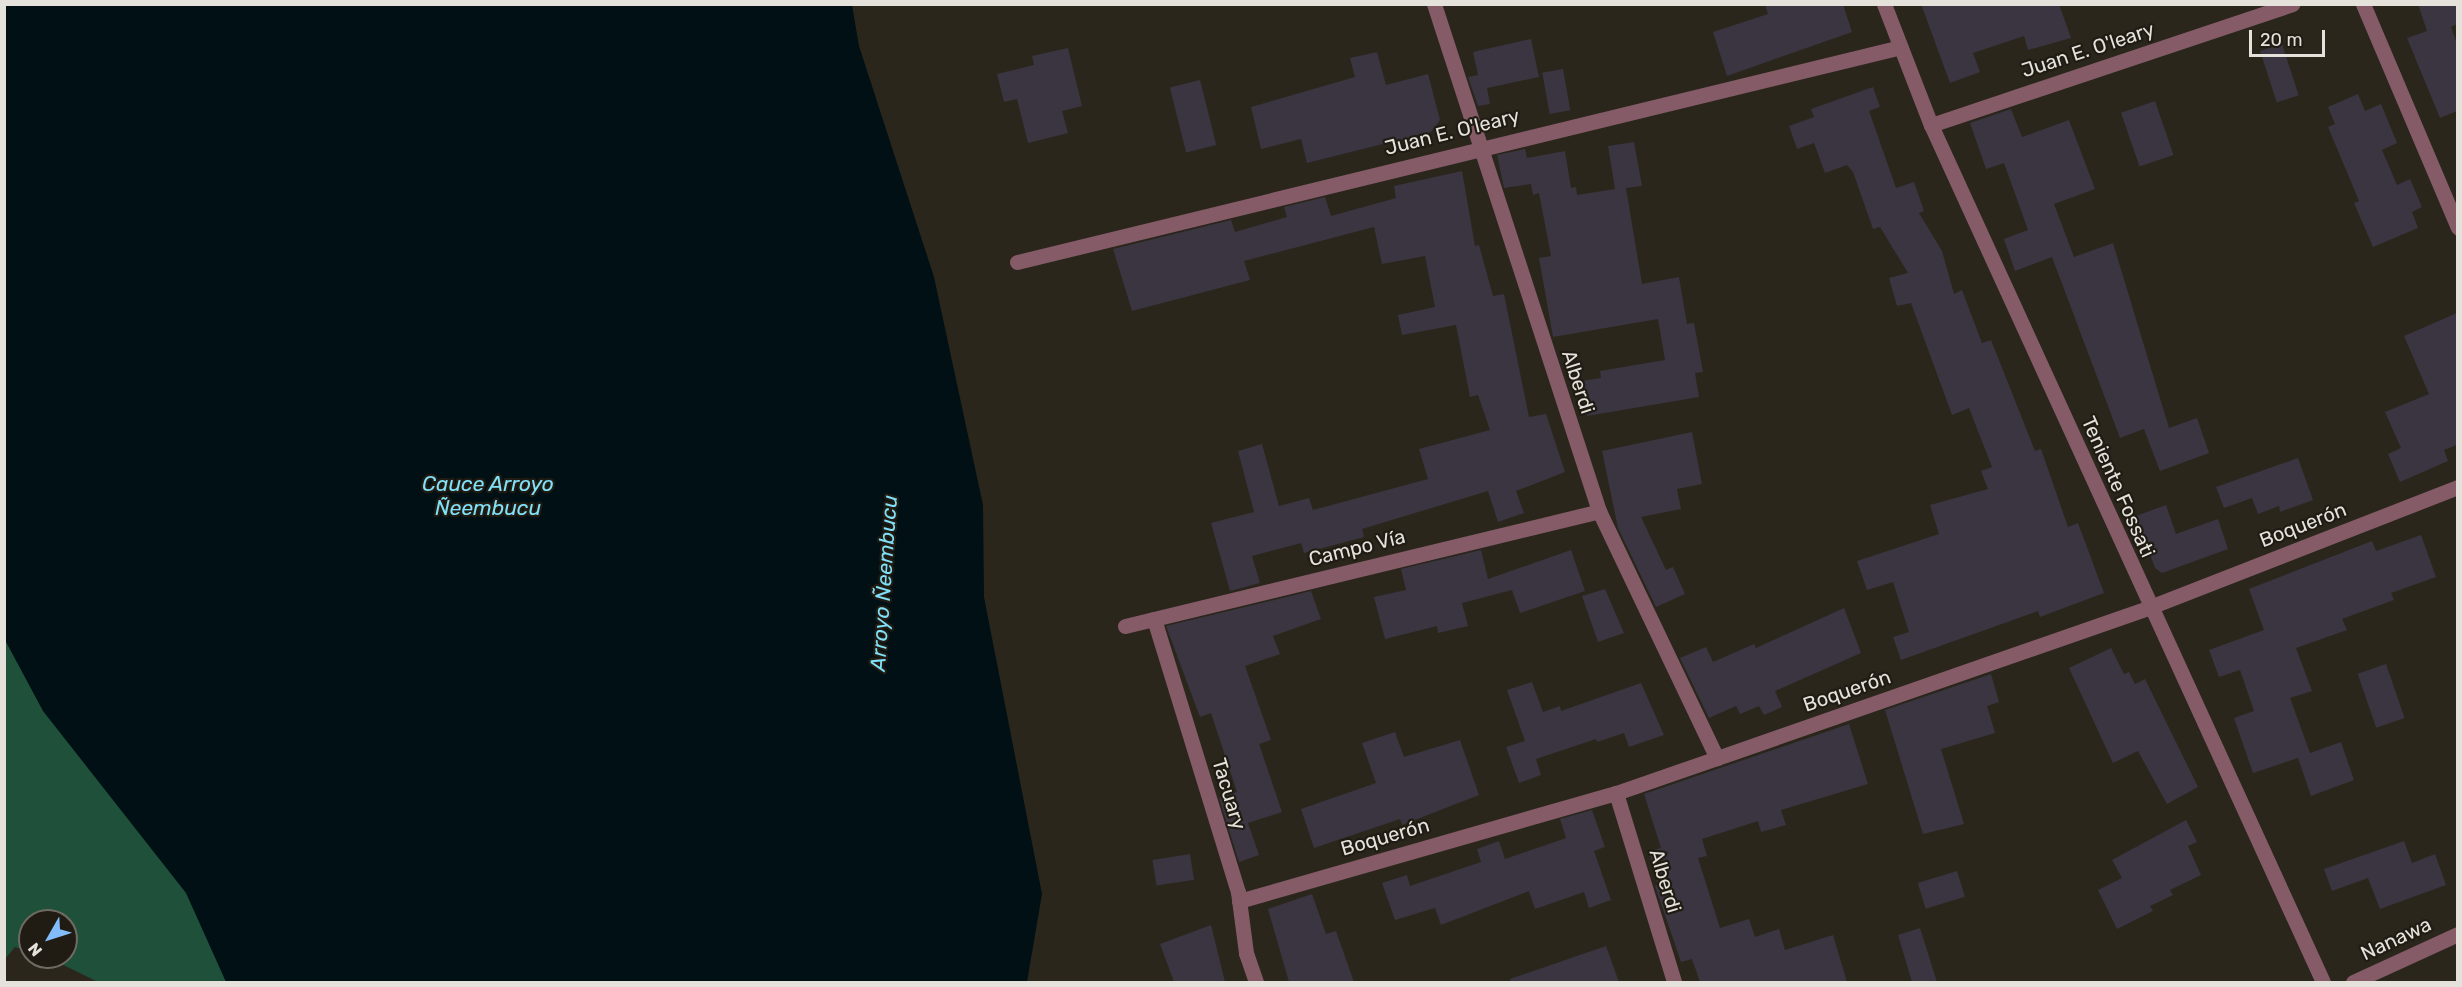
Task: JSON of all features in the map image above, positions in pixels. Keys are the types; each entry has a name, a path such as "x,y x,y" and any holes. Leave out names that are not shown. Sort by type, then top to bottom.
{"street":[{"name":"Alberdi","path":"1434,4 1599,511 1717,758"},
{"name":"Teniente Fossati","path":"1884,4 1897,48 1931,125 2323,982"},
{"name":"Juan E. O'leary","path":"1931,125 2292,4"},
{"path":"2363,4 2457,228"},
{"name":"Juan E. O'leary","path":"1017,262 1479,146 1897,48"},
{"name":"Boquerón","path":"1239,901 1616,793 2150,607 2457,487"},
{"name":"Campo Vía","path":"1125,626 1599,511"},
{"name":"Tacuary","path":"1154,619 1239,901 1256,982"},
{"name":"Alberdi","path":"1616,793 1674,982"},
{"name":"Nanawa","path":"2353,982 2457,934"}],"green space":[{"path":"4,537 283,982 98,982 71,969 78,969 78,909 18,909 18,948 15,947 5,959"}],"water":[{"name":"Cauce Arroyo Ñeembucu","path":"4,5 852,5 859,46 934,277 983,505 984,597 1042,894 1027,982 226,982 186,893 43,711 5,640"}],"building":[{"path":"1765,4 1843,4 1852,32 1727,76 1713,32 1768,14"},
{"path":"1921,4 2059,4 2071,38 2028,50 2024,36 1973,53 1980,72 1950,83"},
{"path":"2418,4 2457,4 2457,24 2451,27 2457,44 2457,111 2440,118 2407,38 2427,31"},
{"path":"1531,39 1539,77 1487,88 1490,104 1478,106 1468,77 1478,75 1473,52"},
{"path":"2282,44 2299,95 2277,102 2260,51"},
{"path":"1068,48 1082,106 1062,111 1068,133 1028,143 1017,99 1004,102 997,74 1034,65 1032,56"},
{"path":"1377,52 1386,85 1428,74 1440,120 1431,132 1307,163 1301,139 1261,149 1251,107 1355,77 1350,58"},
{"path":"1563,69 1570,110 1550,114 1542,73"},
{"path":"1200,80 1216,145 1186,153 1170,87"},
{"path":"1873,87 1880,107 1869,111 1896,188 1914,182 1924,211 1919,213 1942,251 1954,294 1962,290 1982,343 1991,340 2035,451 2041,449 2068,527 2078,523 2104,593 2040,617 2038,611 1901,660 1893,637 1909,632 1893,582 1867,590 1857,561 1939,534 1930,505 1988,489 1981,471 1992,467 1969,408 1952,415 1911,303 1897,306 1889,278 1908,273 1880,227 1873,229 1853,172 1847,165 1825,173 1814,143 1797,149 1789,126 1814,117 1811,109"},
{"path":"2358,94 2365,111 2381,104 2397,143 2382,150 2397,185 2410,179 2422,207 2412,212 2418,228 2373,247 2354,203 2359,201 2328,127 2335,124 2328,107"},
{"path":"2155,101 2174,155 2140,167 2121,113"},
{"path":"2011,109 2022,137 2069,120 2095,189 2054,204 2074,257 2113,243 2169,428 2197,418 2209,453 2160,471 2144,429 2120,438 2052,257 2015,271 2004,239 2028,230 2004,163 1986,169 1970,123"},
{"path":"1634,142 1642,186 1626,188 1642,284 1679,277 1687,324 1694,323 1703,372 1695,373 1699,397 1587,416 1581,381 1601,378 1600,371 1665,360 1658,319 1553,337 1539,258 1551,256 1539,193 1533,195 1531,184 1504,188 1497,155 1525,149 1527,158 1565,151 1571,188 1576,187 1577,195 1615,189 1608,146"},
{"path":"1462,171 1475,246 1479,245 1493,296 1504,294 1529,417 1546,414 1565,472 1516,491 1524,513 1498,522 1488,491 1362,529 1364,537 1304,553 1301,543 1252,556 1260,583 1230,591 1211,523 1254,512 1238,451 1262,444 1279,506 1309,498 1313,510 1428,479 1419,449 1490,430 1478,395 1470,397 1456,325 1402,335 1398,315 1435,307 1425,256 1382,264 1374,227 1244,261 1250,280 1132,311 1113,249 1231,220 1235,232 1287,217 1284,207 1325,197 1331,216 1396,198 1394,186"},
{"path":"2457,313 2457,445 2444,450 2448,461 2400,482 2388,454 2401,448 2385,412 2429,394 2404,336"},
{"path":"1692,432 1702,484 1677,489 1681,509 1641,517 1666,570 1673,567 1685,594 1656,607 1618,528 1602,451"},
{"path":"2298,458 2313,500 2280,512 2279,506 2258,514 2252,498 2224,508 2216,487"},
{"path":"2166,505 2176,534 2218,519 2228,549 2162,573 2155,568 2136,516"},
{"path":"2421,535 2436,577 2391,593 2394,600 2342,619 2347,630 2296,648 2312,691 2290,698 2310,753 2341,742 2354,780 2311,796 2298,758 2253,773 2234,718 2254,711 2240,670 2219,677 2209,650 2264,630 2249,589 2372,541 2376,551"},
{"path":"1481,550 1488,579 1571,550 1585,591 1520,613 1512,590 1462,603 1468,626 1438,633 1437,626 1385,639 1374,597 1406,590 1401,569"},
{"path":"1605,589 1624,633 1598,642 1582,596"},
{"path":"1311,591 1321,619 1273,636 1280,654 1245,666 1271,740 1259,744 1282,812 1248,823 1259,855 1239,862 1219,798 1237,792 1211,713 1200,717 1166,626"},
{"path":"1844,608 1861,653 1775,691 1782,707 1764,715 1759,706 1740,714 1736,706 1709,718 1680,658 1706,647 1713,662 1754,644 1756,648"},
{"path":"2111,648 2124,674 2129,672 2135,684 2145,679 2198,787 2167,804 2138,751 2113,763 2069,668"},
{"path":"2386,664 2405,718 2376,728 2358,674"},
{"path":"1991,674 1999,702 1987,706 1995,733 1941,749 1964,824 1923,834 1885,710"},
{"path":"1532,682 1543,712 1560,706 1561,711 1641,683 1664,735 1629,747 1624,733 1597,742 1596,739 1536,759 1541,775 1519,783 1506,747 1525,741 1507,690"},
{"path":"1849,724 1868,784 1781,810 1786,825 1761,832 1758,821 1702,839 1707,856 1698,858 1720,928 1749,919 1755,937 1779,929 1785,950 1833,935 1847,982 1700,982 1692,959 1681,962 1655,886 1658,885 1649,851 1661,848 1644,794"},
{"path":"1395,732 1404,757 1460,740 1479,795 1402,825 1400,819 1314,848 1301,809 1376,783 1362,743"},
{"path":"1592,810 1605,847 1594,851 1611,900 1589,908 1584,892 1535,909 1529,891 1441,925 1435,908 1395,920 1382,883 1407,875 1410,886 1481,862 1477,849 1499,841 1505,859 1566,838 1560,819"},
{"path":"2186,820 2197,842 2188,846 2201,875 2170,890 2173,895 2150,906 2153,911 2117,929 2098,890 2122,878 2112,860"},
{"path":"2404,841 2412,863 2435,854 2446,885 2380,909 2368,878 2332,891 2324,869"},
{"path":"1190,854 1194,880 1157,886 1152,860"},
{"path":"1957,871 1965,897 1926,909 1918,883"},
{"path":"1312,894 1326,934 1336,931 1354,982 1289,982 1268,909"},
{"path":"1211,925 1225,982 1174,982 1160,944"},
{"path":"1920,928 1937,982 1912,982 1898,935"},
{"path":"1606,946 1619,982 1511,982 1510,979"}],"water label":[{"name":"Arroyo Ñeembucu","path":"884,583"}]}
